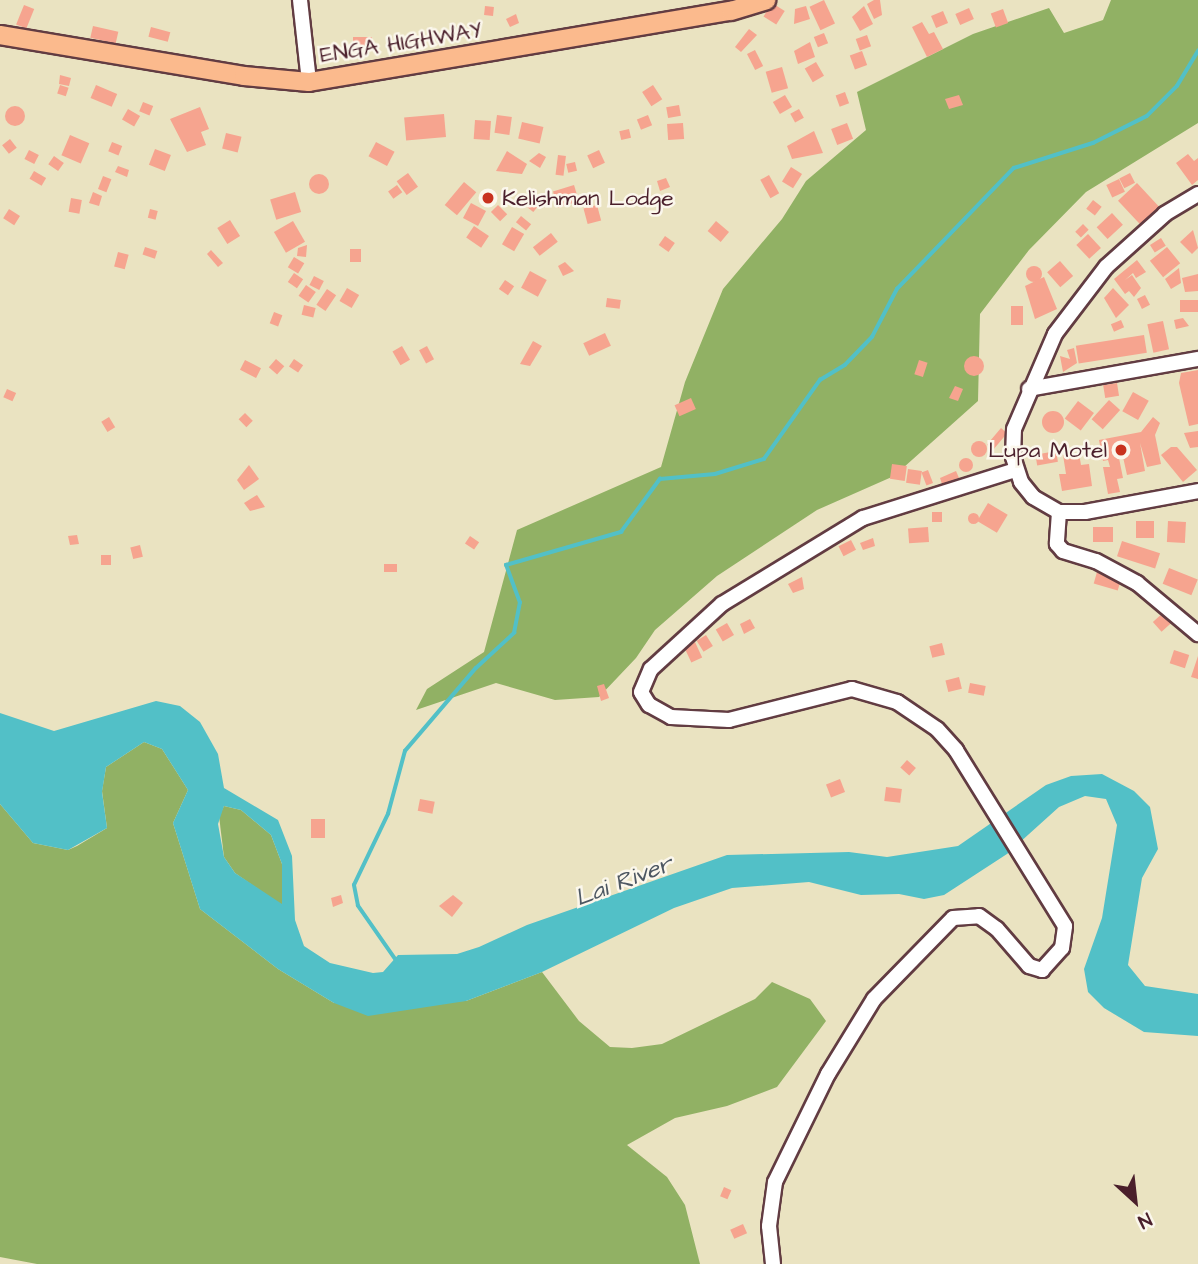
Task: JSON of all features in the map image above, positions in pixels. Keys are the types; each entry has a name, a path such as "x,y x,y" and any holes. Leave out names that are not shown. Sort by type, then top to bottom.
{"main road":[{"name":"ENGA HIGHWAY","path":"0,35 244,76 309,82 704,16 766,0"}],"street":[{"path":"300,0 309,82"},
{"path":"1198,194 1165,214 1106,267 1055,334 1014,429 1015,470 1033,497 1059,512 1085,512 1198,491"},
{"path":"1029,389 1198,359"},
{"path":"773,1264 769,1226 775,1182 828,1074 874,999 945,924 965,915 979,916 997,929 1029,966 1042,970 1062,948 1065,926 956,750 937,729 873,691 852,689 825,694 729,720 671,717 649,705 641,692 651,669 722,604 863,518 1015,470"},
{"path":"1059,512 1058,544 1063,551 1096,561 1136,583 1198,634"}],"green space":[{"path":"1111,0 1198,0 1198,123 1086,192 1029,250 980,314 978,401 894,476 817,510 717,576 655,630 636,658 599,697 555,700 496,683 416,710 427,689 484,652 517,530 661,467 685,382 723,289 782,219 806,181 866,130 857,92 973,34 1049,8 1064,33 1103,20"},
{"path":"144,742 162,749 188,790 173,823 200,909 278,969 334,1003 466,1001 542,972 579,1021 610,1047 632,1048 662,1044 755,999 772,982 810,999 826,1021 777,1087 727,1106 675,1118 627,1145 667,1177 685,1205 700,1264 37,1264 0,1257 0,804 33,843 68,850 107,828 102,791 106,767"},
{"path":"224,806 241,810 271,835 282,864 282,906 235,873 224,857 219,816"}],"water":[{"path":"156,701 180,706 200,722 218,754 224,788 278,820 292,856 295,920 304,946 330,963 373,973 383,972 398,955 457,954 527,925 727,855 849,852 887,857 958,846 1046,785 1071,776 1102,774 1134,791 1150,807 1158,849 1142,878 1128,965 1145,986 1198,994 1198,1036 1144,1032 1104,1008 1088,992 1084,969 1102,918 1117,825 1106,799 1085,796 1059,807 1007,854 944,895 924,899 899,894 861,895 809,882 732,888 674,908 542,972 466,1001 368,1016 334,1003 278,969 200,909 173,823 188,790 162,749 144,742 106,767 102,792 107,828 68,850 33,843 0,804 0,713 54,731","holes":["224,806 241,810 271,835 282,864 282,904 235,873 224,857 218,824"]}],"building":[{"path":"824,0 835,24 820,30 809,7"},
{"path":"880,0 882,15 874,19 867,4"},
{"path":"772,3 785,11 776,25 764,17"},
{"path":"24,5 34,9 26,29 16,24"},
{"path":"485,6 494,7 493,16 484,15"},
{"path":"806,6 810,19 794,24 795,9"},
{"path":"864,6 873,24 860,31 852,17"},
{"path":"969,8 974,19 960,25 955,14"},
{"path":"1003,9 1008,23 996,28 991,13"},
{"path":"943,11 948,23 936,28 931,16"},
{"path":"516,14 519,23 510,27 506,19"},
{"path":"922,22 929,34 934,32 943,49 927,57 912,27"},
{"path":"93,26 118,32 116,44 90,38"},
{"path":"151,27 170,32 168,42 148,37"},
{"path":"749,29 757,35 741,52 735,47"},
{"path":"824,33 828,43 818,47 814,37"},
{"path":"867,35 871,46 860,50 856,39"},
{"path":"353,37 372,37 372,48 353,48"},
{"path":"810,42 815,57 798,64 794,51"},
{"path":"755,50 763,66 755,70 747,54"},
{"path":"862,51 867,65 855,70 850,55"},
{"path":"816,62 824,76 813,82 805,68"},
{"path":"782,67 788,88 772,93 766,72"},
{"path":"60,75 71,78 69,86 59,84"},
{"path":"60,85 69,88 66,96 57,94"},
{"path":"96,85 117,94 112,107 91,98"},
{"path":"653,85 662,99 651,106 642,92"},
{"path":"845,92 849,103 840,107 836,95"},
{"path":"785,95 792,107 780,114 773,102"},
{"path":"959,95 963,105 949,109 945,99"},
{"path":"143,102 153,106 149,115 139,111"},
{"path":"679,105 681,116 668,118 666,107"},
{"path":"11,106 19,106 25,116 19,126 11,126 5,120 5,112"},
{"path":"200,107 209,129 201,132 206,145 187,152 170,119"},
{"path":"128,109 140,116 134,126 122,119"},
{"path":"799,109 804,118 795,123 790,114"},
{"path":"444,114 446,137 406,140 404,117"},
{"path":"497,115 512,117 509,135 494,133"},
{"path":"648,115 652,125 641,130 637,119"},
{"path":"475,120 491,121 490,140 474,139"},
{"path":"522,122 543,127 540,144 518,139"},
{"path":"683,123 684,139 668,140 667,124"},
{"path":"847,123 853,139 837,145 831,129"},
{"path":"629,129 631,138 621,140 619,131"},
{"path":"814,131 823,153 792,159 787,146"},
{"path":"226,133 242,137 238,152 222,149"},
{"path":"70,135 89,143 81,163 61,155"},
{"path":"10,139 17,148 9,154 2,145"},
{"path":"112,142 122,146 118,155 108,151"},
{"path":"376,142 395,152 387,166 368,156"},
{"path":"155,149 171,155 165,171 149,165"},
{"path":"29,150 39,155 34,164 24,159"},
{"path":"599,150 605,163 593,168 587,155"},
{"path":"507,151 527,164 522,174 496,171"},
{"path":"539,153 546,157 540,168 529,161"},
{"path":"1188,154 1194,161 1198,158 1198,180 1192,185 1176,163"},
{"path":"558,155 566,156 564,176 556,175"},
{"path":"54,156 64,163 58,171 48,164"},
{"path":"575,162 577,171 568,173 566,164"},
{"path":"118,166 129,170 127,177 115,172"},
{"path":"791,167 802,174 793,188 782,181"},
{"path":"34,171 46,178 42,186 30,179"},
{"path":"408,173 418,187 407,195 397,181"},
{"path":"1130,173 1135,183 1124,188 1119,178"},
{"path":"319,174 326,177 329,184 326,191 319,194 312,191 309,184 312,177"},
{"path":"769,175 779,193 770,198 760,180"},
{"path":"103,176 111,179 106,192 98,189"},
{"path":"666,178 670,187 660,191 657,181"},
{"path":"1119,179 1125,192 1112,198 1106,185"},
{"path":"464,182 476,192 457,215 445,205"},
{"path":"1137,183 1160,207 1140,225 1118,201"},
{"path":"397,185 402,192 393,199 388,191"},
{"path":"574,185 579,201 558,208 553,191"},
{"path":"93,192 102,196 99,206 89,203"},
{"path":"295,192 301,212 276,220 270,200"},
{"path":"532,193 542,201 533,212 523,204"},
{"path":"71,198 82,200 79,214 69,212"},
{"path":"1093,200 1102,207 1095,215 1086,209"},
{"path":"471,203 486,211 478,226 463,218"},
{"path":"498,205 507,214 500,221 491,212"},
{"path":"597,205 601,220 588,224 583,209"},
{"path":"9,209 20,216 14,225 3,218"},
{"path":"150,209 158,211 156,220 148,218"},
{"path":"1112,213 1123,225 1108,239 1097,227"},
{"path":"521,216 531,224 526,230 516,222"},
{"path":"230,220 240,236 227,244 217,228"},
{"path":"293,221 305,242 286,253 274,232"},
{"path":"716,221 729,232 721,242 708,231"},
{"path":"1083,224 1089,230 1081,237 1075,232"},
{"path":"474,226 489,236 481,248 466,238"},
{"path":"512,227 524,234 514,251 502,244"},
{"path":"1193,230 1198,248 1192,254 1180,242"},
{"path":"551,233 558,242 540,256 533,247"},
{"path":"1088,234 1101,248 1089,259 1076,245"},
{"path":"665,236 675,243 669,252 659,245"},
{"path":"1161,238 1166,246 1155,253 1150,245"},
{"path":"307,245 306,257 297,256 298,248"},
{"path":"145,247 157,251 155,259 143,255"},
{"path":"1167,247 1180,263 1163,277 1150,261"},
{"path":"350,249 361,249 361,262 350,262"},
{"path":"211,250 223,263 218,267 207,254"},
{"path":"118,252 129,255 125,269 114,266"},
{"path":"294,257 304,263 298,273 288,267"},
{"path":"1137,260 1146,272 1136,278 1133,273 1125,280 1132,275 1141,288 1134,297 1129,291 1125,294 1114,279"},
{"path":"1060,261 1073,276 1060,287 1047,272"},
{"path":"565,262 574,271 563,276 558,266"},
{"path":"1034,266 1040,268 1040,280 1034,282 1028,280 1026,274 1028,268"},
{"path":"1179,268 1181,283 1171,289 1165,279"},
{"path":"530,271 547,280 538,297 521,288"},
{"path":"294,273 303,279 297,288 288,282"},
{"path":"1198,274 1198,291 1185,292 1182,278"},
{"path":"314,276 324,281 319,290 309,285"},
{"path":"1044,277 1057,309 1035,319 1025,286"},
{"path":"505,280 514,286 508,295 499,289"},
{"path":"306,285 316,292 308,303 299,296"},
{"path":"347,288 359,295 352,308 340,301"},
{"path":"1113,288 1129,305 1116,318 1104,298"},
{"path":"327,289 336,295 325,311 316,305"},
{"path":"1145,295 1150,305 1142,309 1137,299"},
{"path":"607,298 621,300 620,309 606,307"},
{"path":"1180,300 1198,300 1198,312 1180,312"},
{"path":"304,305 316,308 313,318 302,315"},
{"path":"1011,306 1023,306 1023,325 1011,325"},
{"path":"274,312 282,315 278,326 270,323"},
{"path":"1183,318 1189,326 1176,329 1174,320"},
{"path":"1121,320 1124,327 1114,332 1111,324"},
{"path":"1163,321 1169,349 1153,353 1147,324"},
{"path":"605,333 611,346 589,356 583,343"},
{"path":"1144,335 1147,353 1079,364 1076,346"},
{"path":"533,341 542,346 530,366 520,364"},
{"path":"402,346 410,360 400,365 392,352"},
{"path":"427,346 434,359 426,363 419,350"},
{"path":"1074,348 1077,363 1063,372 1060,356 1070,359 1067,350"},
{"path":"974,356 981,359 984,366 981,373 974,376 967,373 964,366 967,359"},
{"path":"276,359 284,366 277,375 269,367"},
{"path":"294,359 303,365 298,373 289,366"},
{"path":"245,360 261,368 256,378 240,370"},
{"path":"919,360 928,363 923,377 914,374"},
{"path":"1198,370 1198,424 1189,426 1179,383 1181,373"},
{"path":"1117,383 1119,396 1105,398 1103,385"},
{"path":"955,386 963,389 958,401 949,398"},
{"path":"7,389 16,393 12,401 3,397"},
{"path":"1133,392 1149,401 1138,420 1122,411"},
{"path":"691,398 696,409 679,416 675,405"},
{"path":"1109,400 1120,410 1103,429 1092,419"},
{"path":"1078,401 1094,413 1081,431 1065,419"},
{"path":"1053,411 1061,414 1064,422 1061,430 1053,433 1045,430 1042,422 1045,414"},
{"path":"245,413 253,421 246,427 239,419"},
{"path":"109,417 115,427 107,432 101,422"},
{"name":"Lupa Motel","path":"1153,417 1160,423 1155,435 1161,464 1147,467 1140,443 1145,471 1127,475 1123,457 1119,458 1123,478 1117,479 1120,492 1108,494 1103,467 1110,467 1108,460 1103,461 1099,440 1141,432"},
{"path":"1001,428 1007,433 993,450 987,445"},
{"path":"1198,431 1198,447 1190,448 1184,433"},
{"path":"979,441 985,443 985,455 979,457 973,455 971,449 973,443"},
{"path":"1171,447 1177,447 1197,470 1183,482 1161,455"},
{"path":"1056,451 1058,462 1037,465 1035,455"},
{"path":"1079,453 1081,465 1089,464 1092,486 1062,491 1059,474 1066,474 1063,455"},
{"path":"963,458 969,458 973,465 969,472 963,472 959,468 959,462"},
{"path":"892,464 907,466 905,481 890,479"},
{"path":"249,465 259,479 244,490 237,480"},
{"path":"908,469 922,471 920,485 906,483"},
{"path":"928,470 933,483 926,486 921,473"},
{"path":"956,471 959,478 942,484 940,478"},
{"path":"257,495 265,507 250,511 244,503"},
{"path":"988,503 1008,515 997,533 977,521"},
{"path":"932,512 942,512 942,522 932,522"},
{"path":"973,513 977,514 977,522 973,523 969,522 968,518 969,514"},
{"path":"1136,521 1154,521 1154,538 1136,538"},
{"path":"1168,521 1186,522 1185,543 1167,542"},
{"path":"928,527 929,542 909,543 908,528"},
{"path":"1093,527 1113,527 1113,542 1093,542"},
{"path":"77,535 79,544 70,545 68,536"},
{"path":"470,536 479,542 474,550 465,543"},
{"path":"873,538 875,546 863,550 860,543"},
{"path":"851,540 856,550 844,556 839,546"},
{"path":"1122,541 1160,553 1155,569 1117,556"},
{"path":"140,545 143,557 133,559 130,547"},
{"path":"101,555 111,555 111,565 101,565"},
{"path":"384,564 397,564 397,572 384,572"},
{"path":"1169,568 1198,580 1191,595 1163,584"},
{"path":"1097,572 1121,579 1118,590 1094,584"},
{"path":"802,577 804,589 793,593 788,584"},
{"path":"1164,612 1173,622 1162,632 1153,622"},
{"path":"750,619 755,628 744,634 740,624"},
{"path":"727,623 734,635 723,642 716,630"},
{"path":"706,635 713,646 704,652 697,641"},
{"path":"695,642 702,657 691,662 684,647"},
{"path":"942,643 945,655 932,658 929,646"},
{"path":"1174,650 1189,655 1185,668 1170,663"},
{"path":"1198,656 1198,679 1191,677"},
{"path":"959,677 962,689 948,692 945,680"},
{"path":"970,683 986,686 984,696 968,693"},
{"path":"604,684 609,698 601,701 597,686"},
{"path":"907,760 916,768 909,775 900,767"},
{"path":"840,779 845,792 831,797 826,784"},
{"path":"886,787 902,789 900,803 884,801"},
{"path":"420,799 435,802 432,814 418,811"},
{"path":"311,819 325,819 325,838 311,838"},
{"path":"341,895 343,903 333,907 331,898"},
{"path":"453,895 463,903 452,917 439,906"},
{"path":"724,1187 731,1190 727,1199 720,1196"},
{"path":"743,1224 747,1233 734,1239 730,1230"}],"waterway":[{"path":"397,962 358,906 354,885 388,814 405,751 476,668 514,633 520,603 506,565 621,532 660,479 715,474 764,459 820,380 845,365 872,337 897,289 1014,168 1093,143 1147,116 1177,86 1198,51"}],"place":[{"name":"Kelishman Lodge","path":"488,198"},
{"name":"Lupa Motel","path":"1121,450"}],"water label":[{"name":"Lai River","path":"624,882"}]}
